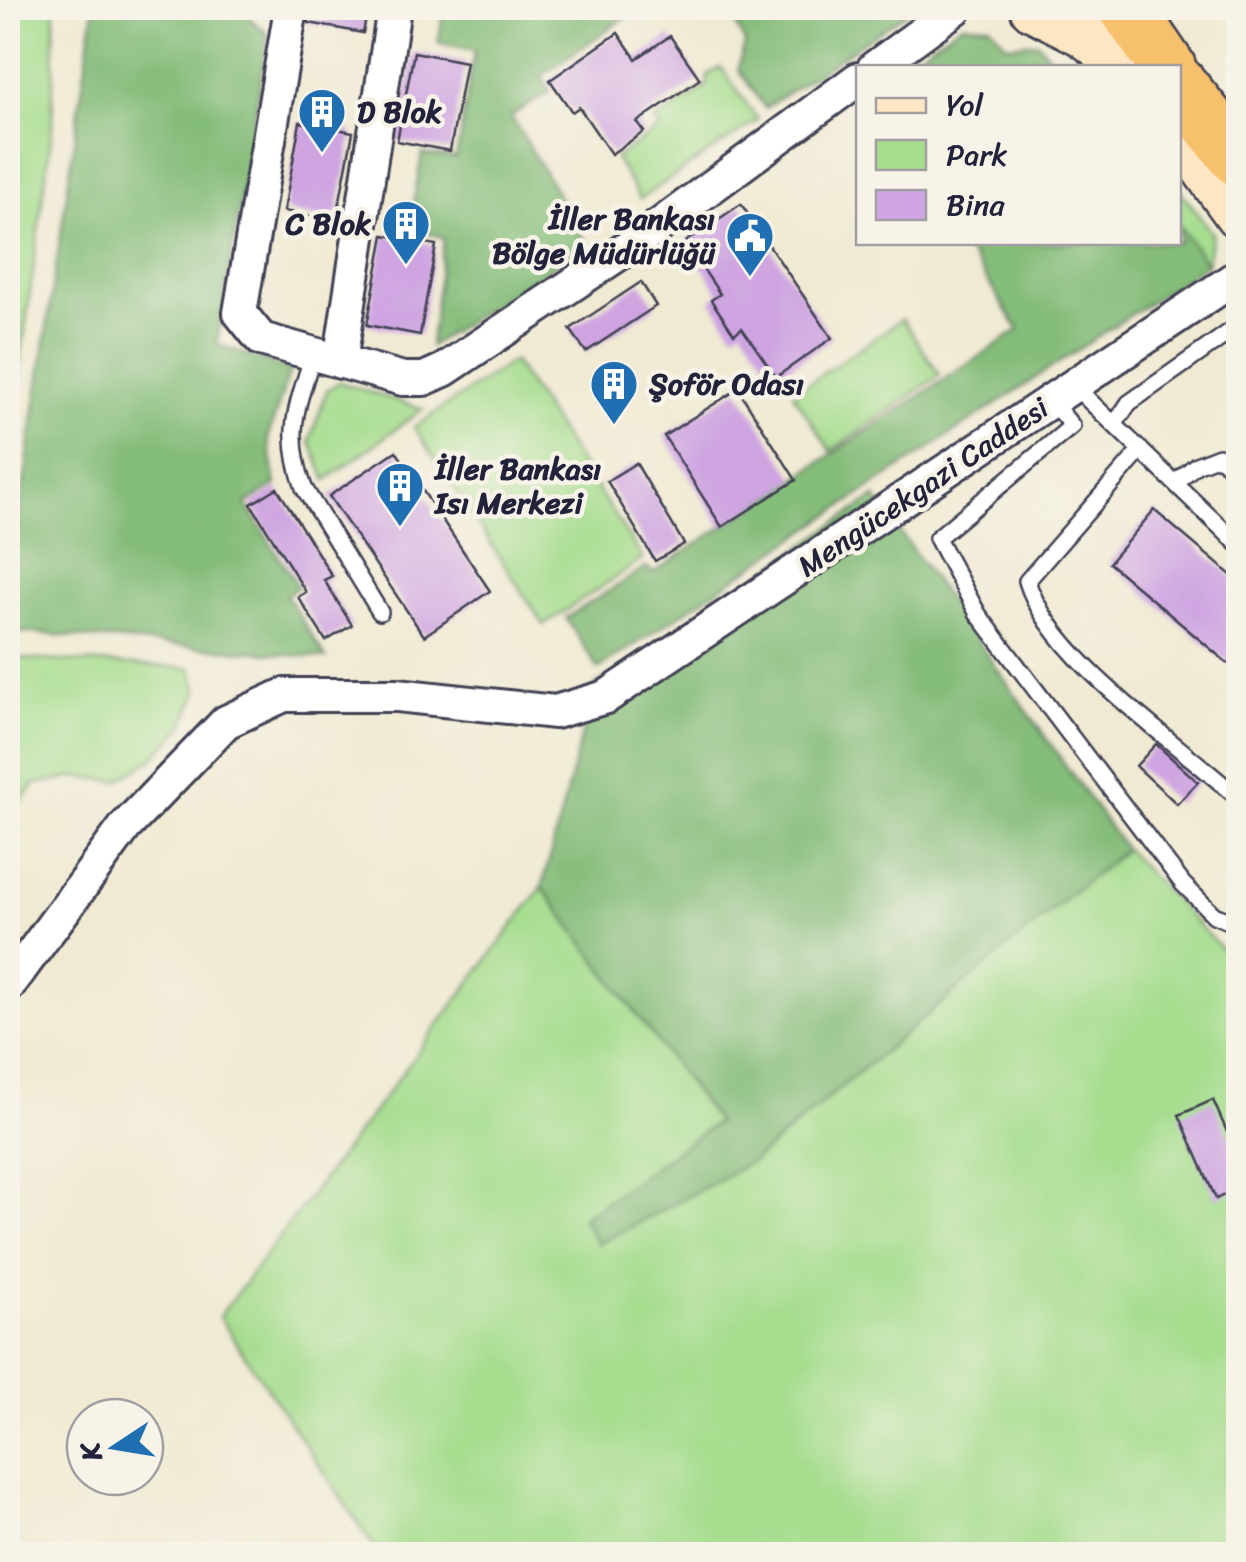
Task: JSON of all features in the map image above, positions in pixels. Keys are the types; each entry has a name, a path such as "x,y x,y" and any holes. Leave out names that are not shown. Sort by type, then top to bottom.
{"highway":[{"path":"1128,8 1166,65"},
{"path":"1181,88 1238,158"}],"street":[{"path":"291,8 240,314 261,339 402,378 434,376 641,239 856,80"},
{"path":"327,358 394,8"},
{"path":"878,65 956,8"},
{"path":"1033,8 1084,34 1128,65"},
{"path":"1104,8 1131,65"},
{"path":"1181,136 1238,215"},
{"name":"Mengücekgazi Caddesi","path":"8,986 125,828 226,722 284,695 397,695 555,712 606,697 1238,276"}],"lane":[{"path":"1114,425 1128,403 1238,326"},
{"path":"327,358 290,441 304,488 380,612"},
{"path":"1062,393 1114,425 1238,544"},
{"path":"1062,393 1072,426 937,538 978,614 1183,884 1214,914 1238,925"},
{"path":"1141,450 1027,581 1034,604 1091,672 1238,798"},
{"path":"1175,483 1196,466 1219,456 1238,475"}],"green space":[{"path":"8,8 55,8 52,131 8,455"},
{"path":"94,8 238,8 268,34 217,344 290,370 268,437 276,485 246,504 298,587 286,595 326,658 8,631 8,592"},
{"path":"444,8 639,8 542,75 550,92 511,116 587,244 430,346 444,238 409,227 422,154 456,158 475,50 438,43"},
{"path":"746,8 914,8 765,108 738,69 745,43 732,16"},
{"path":"961,24 990,25 1007,45 1038,42 1055,65 902,65"},
{"path":"721,67 758,120 640,199 615,158 660,128 655,121 707,86 708,75"},
{"path":"1181,192 1212,233 1207,264 1181,229"},
{"path":"1181,229 1207,264 598,669 566,618 647,567 653,573 1019,330 964,245 1181,245"},
{"path":"902,319 940,375 831,451 793,394"},
{"path":"513,361 643,559 544,625 414,427"},
{"path":"339,382 423,409 326,480 310,440 327,390"},
{"path":"875,497 1125,849 753,1161 598,1244 582,1218 717,1122 542,887 594,687"},
{"path":"8,658 191,668 198,692 182,728 152,759 118,781 77,777 35,784 8,818"},
{"path":"1125,849 1238,966 1238,1553 379,1554 219,1317 542,887 717,1122 583,1218 598,1244 753,1161"}],"building":[{"path":"310,8 368,8 363,33 309,23"},
{"path":"618,33 636,59 670,36 700,79 637,122 644,132 611,154 579,107 572,112 550,80"},
{"path":"414,52 466,62 450,151 397,141"},
{"name":"D Blok","path":"300,122 353,132 336,221 284,211"},
{"name":"İller Bankası Bölge Müdürlüğü","path":"741,204 832,338 776,377 742,328 734,334 711,300 720,294 685,242"},
{"name":"C Blok","path":"384,235 436,245 420,335 367,325"},
{"path":"641,282 656,306 586,352 570,329"},
{"path":"738,389 796,480 722,527 664,436"},
{"name":"İller Bankası Isı Merkezi","path":"396,451 490,591 424,636 329,496"},
{"path":"636,463 684,544 655,561 607,481"},
{"path":"277,488 332,576 324,580 352,625 326,641 298,597 306,592 251,504"},
{"path":"1154,510 1238,581 1238,672 1109,563"},
{"path":"1156,744 1198,782 1177,804 1136,766"},
{"path":"1213,1100 1238,1157 1238,1188 1216,1199 1179,1115"}],"place":[{"name":"D Blok","path":"322,154"},
{"name":"C Blok","path":"406,266"},
{"name":"İller Bankası Bölge Müdürlüğü","path":"750,278"},
{"name":"Şoför Odası","path":"614,426"},
{"name":"İller Bankası Isı Merkezi","path":"400,528"}]}
